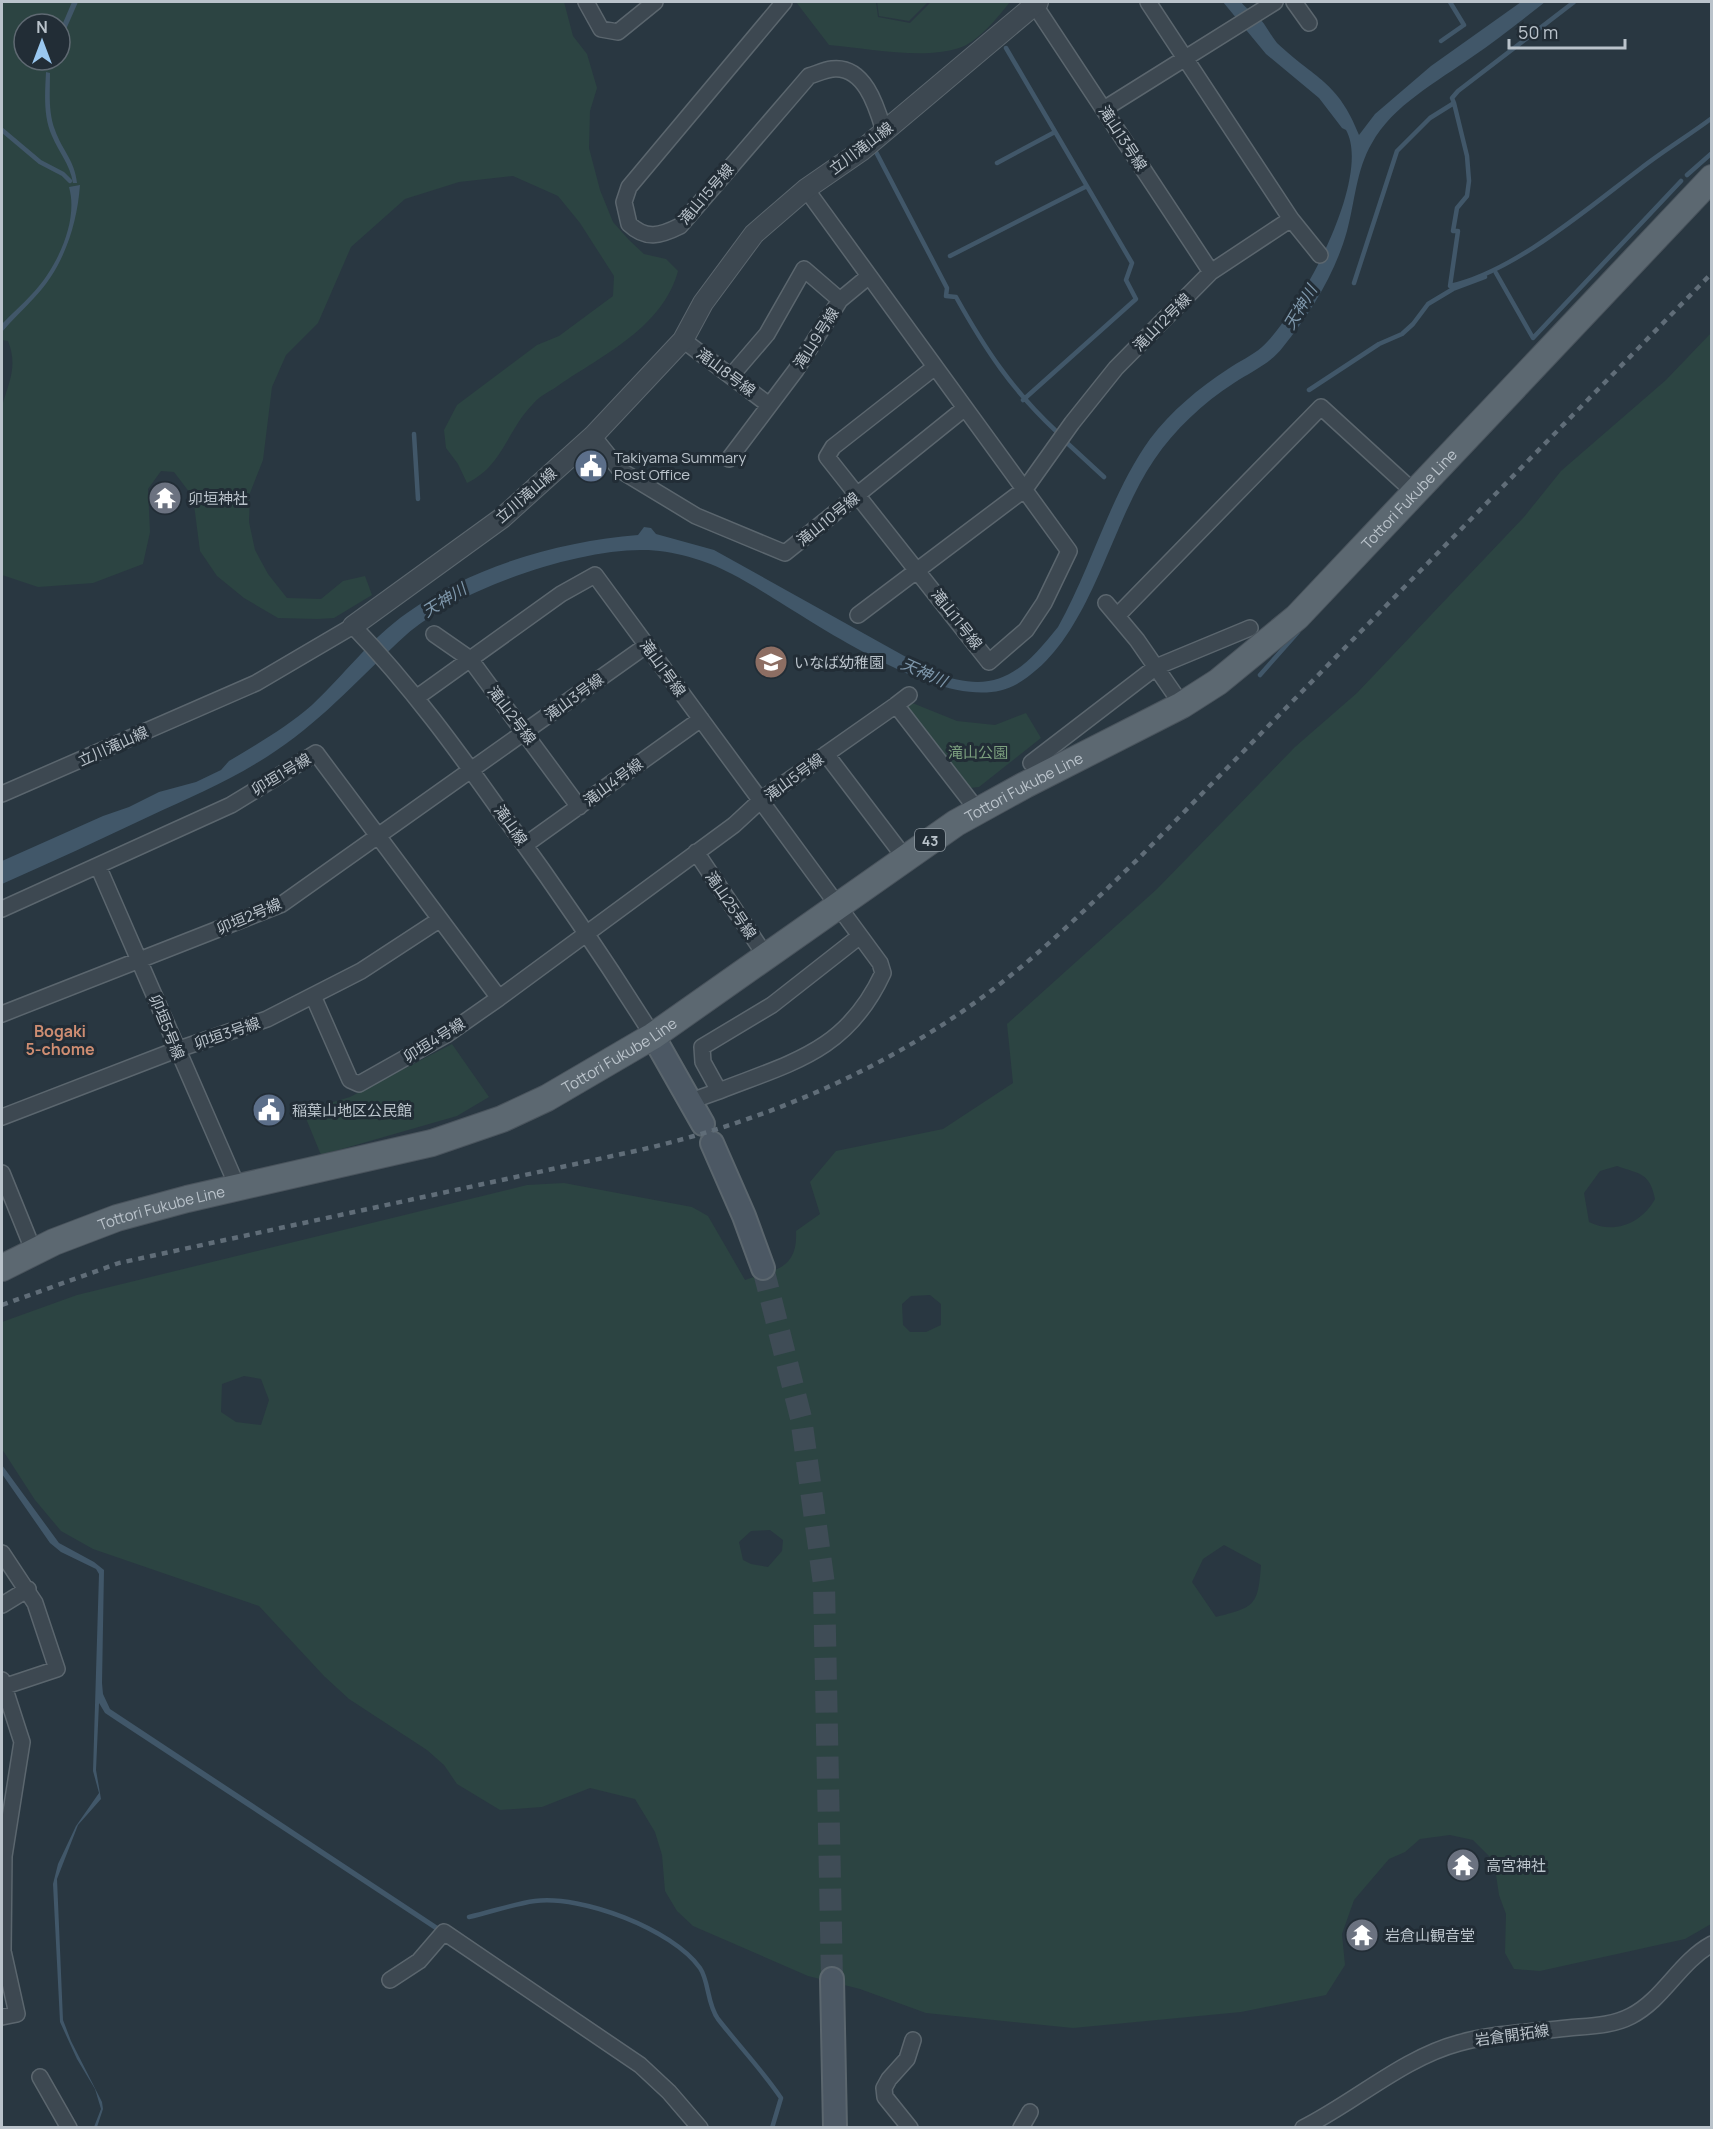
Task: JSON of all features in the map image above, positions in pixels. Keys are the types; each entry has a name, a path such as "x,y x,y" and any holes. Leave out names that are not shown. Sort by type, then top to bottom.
{"main road":[{"name":"Tottori Fukube Line","path":"2,1268 34,1252 117,1218 381,1156 465,1132 547,1098 653,1036 840,907 906,858 978,811 1182,705 1218,682 1279,634 1712,178"},
{"path":"653,1036 707,1133 744,1216 763,1268"},
{"path":"832,1979 835,2127"}],"street":[{"path":"586,2 600,29 618,32 655,2"},
{"name":"滝山15号線","path":"784,2 629,187 624,211 629,224 650,236 663,235 680,226 809,76 832,68 844,70 864,82 875,104 884,132"},
{"path":"1148,2 1291,219 1320,255"},
{"path":"1104,109 1275,2"},
{"path":"1294,2 1309,23"},
{"name":"立川滝山線","path":"2,794 256,683 353,626 502,518 593,436 683,340 703,303 753,234 806,189 884,132 1036,3"},
{"name":"滝山13号線","path":"1036,3 1211,272"},
{"name":"滝山11号線","path":"806,189 1069,551 1044,603 1026,630 991,665 827,457 833,447 935,367"},
{"name":"滝山12号線","path":"858,615 1025,489 1072,423 1116,368 1211,272 1291,219"},
{"name":"滝山9号線","path":"729,459 796,370 840,300 804,269 767,334 731,376"},
{"path":"840,300 868,276"},
{"name":"滝山8号線","path":"683,340 769,405"},
{"path":"1117,616 1321,407 1414,492"},
{"name":"滝山10号線","path":"593,436 620,470 696,516 785,553 965,408"},
{"name":"滝山1号線","path":"416,698 561,594 595,575 762,799 880,963 883,973 869,1000 848,1027 815,1052 719,1091"},
{"path":"1106,603 1156,667 1182,705"},
{"name":"滝山線","path":"353,626 416,698 471,770 587,931 653,1036"},
{"path":"1031,764 1156,667 1250,628"},
{"name":"滝山2号線","path":"434,634 470,659 579,807"},
{"name":"滝山3号線","path":"471,770 647,645"},
{"name":"滝山5号線","path":"587,931 734,825 762,799 909,695"},
{"path":"896,705 978,811"},
{"name":"滝山4号線","path":"525,845 701,719"},
{"name":"卯垣1号線","path":"2,909 231,805 316,753 499,998"},
{"path":"826,754 906,858"},
{"name":"卯垣2号線","path":"2,1014 282,904 471,770"},
{"name":"滝山25号線","path":"696,852 767,958"},
{"name":"卯垣5号線","path":"98,866 141,960 176,1050 237,1188"},
{"name":"卯垣3号線","path":"2,1117 176,1050 267,1019 314,998 370,966 439,920"},
{"name":"卯垣4号線","path":"314,998 350,1080 359,1084 446,1035 587,931"},
{"path":"691,1101 719,1091 703,1062 702,1047 772,1005 860,936"},
{"path":"2,1173 34,1252"},
{"path":"2,1554 35,1603 57,1669 2,1684 22,1742 3,1856 3,1951 17,2014 2,2017"},
{"path":"2,1605 27,1589"},
{"path":"390,1980 419,1961 444,1932 640,2065 669,2092 700,2127"},
{"name":"岩倉開拓線","path":"1303,2127 1332,2121 1390,2076 1460,2043 1599,2025 1629,2018 1652,2003 1694,1954 1712,1944"},
{"path":"910,2127 885,2097 884,2088 907,2059 913,2040"},
{"path":"40,2078 69,2127"},
{"path":"1021,2127 1030,2112"}],"green space":[{"path":"2,2 564,2 573,36 587,54 597,88 590,111 589,148 600,190 613,222 644,254 666,259 678,271 670,291 645,324 612,351 536,401 524,414 489,467 467,483 458,464 446,448 444,430 457,405 537,345 559,336 613,296 614,276 580,223 558,196 513,176 459,182 405,199 351,247 318,323 286,355 272,387 263,460 250,493 249,522 255,550 268,574 287,598 321,599 343,581 365,576 372,595 334,618 278,618 244,598 217,576 200,551 193,497 174,472 161,471 148,489 150,532 143,564 93,583 38,587 2,575 2,406 12,366 8,341 2,340"},
{"path":"796,2 876,2 878,17 910,23 931,2 1010,2 987,28 966,45 945,51 912,53 829,45"},
{"path":"877,2 928,2 909,21 879,16"},
{"path":"1711,333 1711,1924 1685,1939 1540,1971 1514,1969 1505,1953 1506,1914 1499,1895 1494,1861 1473,1840 1450,1835 1420,1839 1405,1852 1389,1859 1354,1900 1342,1934 1345,1965 1326,1995 1241,2012 1073,2028 926,2013 860,1989 808,1976 693,1926 677,1911 665,1891 662,1855 655,1832 635,1799 590,1788 542,1807 500,1810 457,1784 444,1765 427,1750 349,1699 324,1676 259,1606 93,1549 61,1531 35,1500 2,1449 2,1322 77,1295 527,1185 564,1183 692,1207 708,1216 745,1280 783,1266 793,1253 796,1231 820,1214 810,1182 836,1151 943,1129 1013,1083 1007,1024 1157,889 1295,747 1357,693 1524,517 1561,471 1666,380","holes":["1617,1166 1638,1173 1647,1179 1655,1199 1643,1215 1626,1224 1608,1227 1589,1222 1584,1193 1600,1171","930,1295 941,1304 941,1325 926,1332 910,1332 903,1325 902,1304 911,1296","244,1376 261,1379 269,1400 261,1425 236,1422 221,1412 222,1384","770,1530 783,1540 782,1551 768,1567 743,1560 739,1542 751,1531","1224,1545 1261,1565 1258,1589 1252,1603 1247,1607 1216,1617 1192,1582 1203,1559"]},
{"name":"滝山公園","path":"910,702 957,721 995,725 1026,713 1041,738 979,787 970,788 904,705"},
{"path":"452,1044 489,1097 457,1116 321,1155 303,1111 350,1097"}],"water":[{"path":"72,2 78,2 72,16 72,12 68,12"},
{"name":"天神川","path":"1223,2 1241,2 1259,18 1277,43 1334,92 1343,103 1359,135 1375,114 1431,66 1521,2 1545,2 1491,44 1417,95 1391,117 1372,143 1362,164 1342,247 1329,277 1312,306 1278,353 1201,408 1180,427 1162,449 1138,487 1081,612 1063,640 1042,665 1017,684 987,692 952,689 913,676 872,657 732,574 689,557 643,550 585,557 518,575 485,588 428,618 406,635 312,724 262,760 199,793 2,884 2,861 159,792 196,782 221,770 229,761 272,735 312,705 381,634 432,597 459,582 517,559 578,543 638,535 644,527 651,528 656,534 714,550 933,672 973,682 989,681 1018,669 1031,658 1058,627 1112,507 1150,439 1167,419 1196,392 1262,347 1277,330 1295,306 1312,276 1341,211 1349,179 1352,152 1346,130 1319,98 1266,54"},
{"path":"46,72 50,73 51,116 58,137 74,168 77,183 73,183 49,128 45,104"},
{"path":"80,185 76,216 61,260 44,286 2,332 2,324 41,284 57,258 71,215 69,187"},
{"path":"2,1465 59,1543 104,1570 102,1683 103,1694 110,1709 441,1928 438,1932 117,1721 105,1713 99,1703 96,1770 101,1799 78,1825 57,1879 63,2020 102,2102 103,2109 97,2127 94,2127 101,2109 95,2089 77,2059 60,2022 53,1884 58,1864 76,1826 99,1793 93,1771 99,1574 96,1569 61,1552 50,1543 2,1474"}],"waterway":[{"path":"1441,41 1464,25 1450,2"},
{"path":"1354,283 1397,151 1430,118 1454,103 1452,98 1458,91 1574,2"},
{"path":"1006,48 1132,263 1126,280 1136,299 1023,400"},
{"path":"1454,103 1467,156 1469,181 1467,196 1457,208 1453,231 1458,231 1450,286 1474,279 1499,267 1550,237 1649,162 1712,118"},
{"path":"2,130 40,162 63,174 70,181"},
{"path":"997,163 1053,133"},
{"path":"876,152 947,288 946,296 956,297 1000,368 1040,416 1056,431"},
{"path":"1687,175 1712,153"},
{"path":"1496,273 1533,338 1681,181"},
{"path":"950,256 1085,187"},
{"path":"1309,390 1379,344 1402,334 1428,304 1453,289 1485,277"},
{"path":"414,434 418,499"},
{"path":"1066,442 1104,477"},
{"path":"1260,675 1298,632"},
{"path":"469,1917 527,1902 577,1903 625,1918 669,1940 700,1968 714,2013 781,2098 772,2128"}],"tunnel":[{"path":"763,1268 801,1418 824,1584 832,1979"}],"railway":[{"path":"2,1305 119,1263 640,1150 686,1138 776,1109 820,1091 904,1048 945,1023 1005,980 1045,947 1140,857 1712,273"}],"place":[{"name":"Takiyama Summary Post Office","path":"591,466"},
{"name":"卯垣神社","path":"165,498"},
{"name":"いなば幼稚園","path":"771,662"},
{"name":"稲葉山地区公民館","path":"269,1110"},
{"name":"高宮神社","path":"1463,1865"},
{"name":"岩倉山観音堂","path":"1362,1935"}],"district":[{"name":"Bogaki 5-chome","path":"60,1040"}]}
